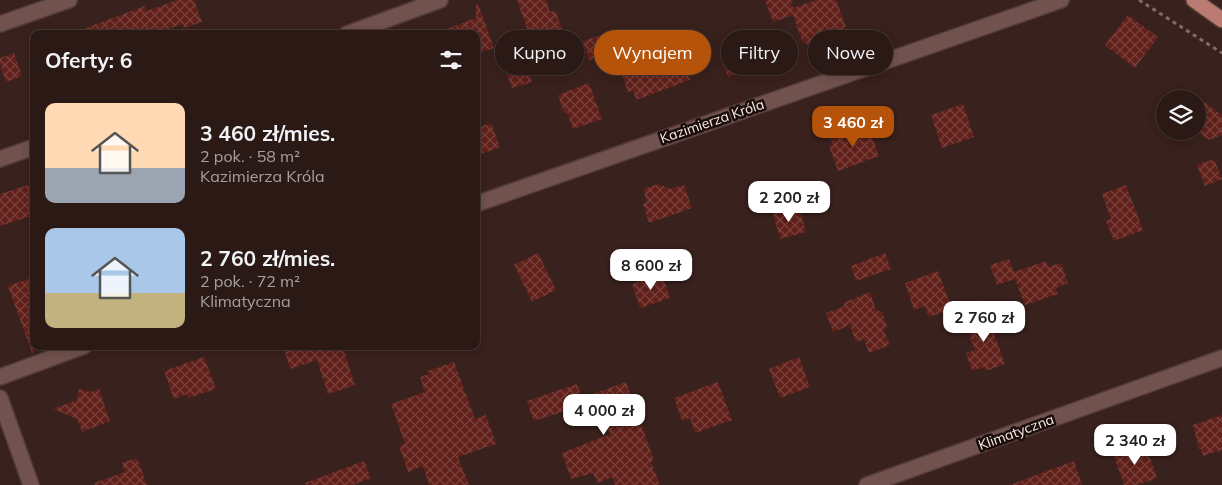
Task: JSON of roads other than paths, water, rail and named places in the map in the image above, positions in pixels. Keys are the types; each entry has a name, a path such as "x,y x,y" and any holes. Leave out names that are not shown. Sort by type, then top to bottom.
{"main road":[{"path":"1194,0 1222,20"}],"street":[{"path":"0,24 70,0"},
{"path":"357,30 440,0"},
{"name":"Kazimierza Króla","path":"480,203 1061,0"},
{"path":"0,159 30,148"},
{"path":"0,377 73,350"},
{"name":"Klimatyczna","path":"867,485 1222,358"},
{"path":"0,398 31,485"}]}
